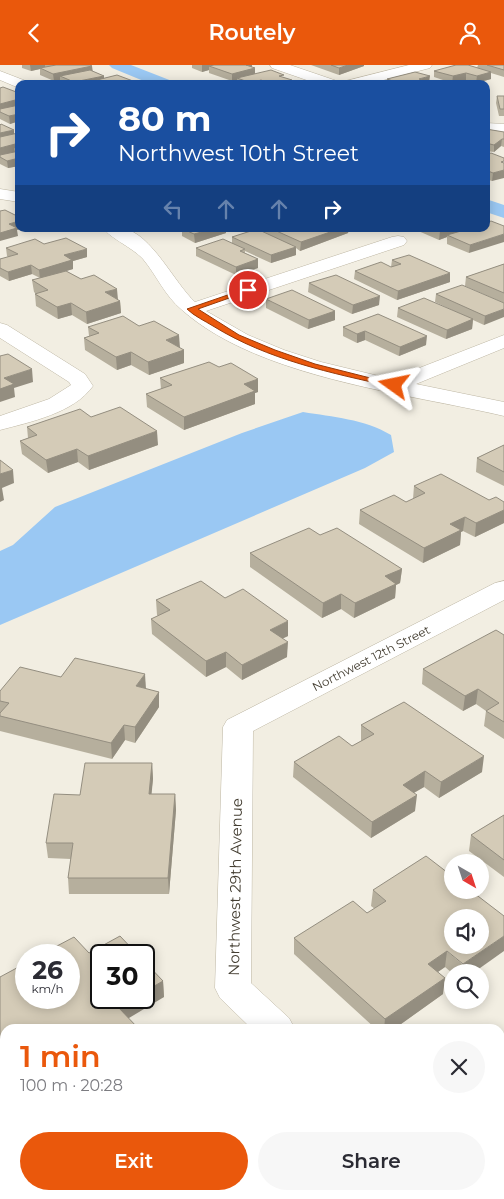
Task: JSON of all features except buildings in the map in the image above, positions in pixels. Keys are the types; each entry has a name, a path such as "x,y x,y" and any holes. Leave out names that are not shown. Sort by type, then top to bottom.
{"street":[{"path":"277,65 320,80"},
{"path":"367,80 425,65"},
{"path":"0,75 15,81"},
{"path":"490,127 504,128"},
{"path":"0,194 15,196"},
{"path":"118,232 135,243 151,258 174,292 192,309 236,337 272,352 313,365 504,409"},
{"path":"192,309 398,241"},
{"path":"0,329 78,378 82,386 77,394 65,400 0,423"},
{"path":"394,385 504,341"},
{"name":"Northwest 12th Street","path":"238,727 504,589"},
{"name":"Northwest 29th Avenue","path":"238,727 233,987 271,1024"}],"water":[{"path":"303,412 348,419 370,425 391,435 394,452 365,468 0,625 0,551 13,545 55,507 242,433"}],"waterway":[{"path":"117,65 156,80"},
{"path":"490,207 504,212"}],"route":[{"path":"248,290 192,309 208,321 236,337 272,352 313,365 394,385"}]}
